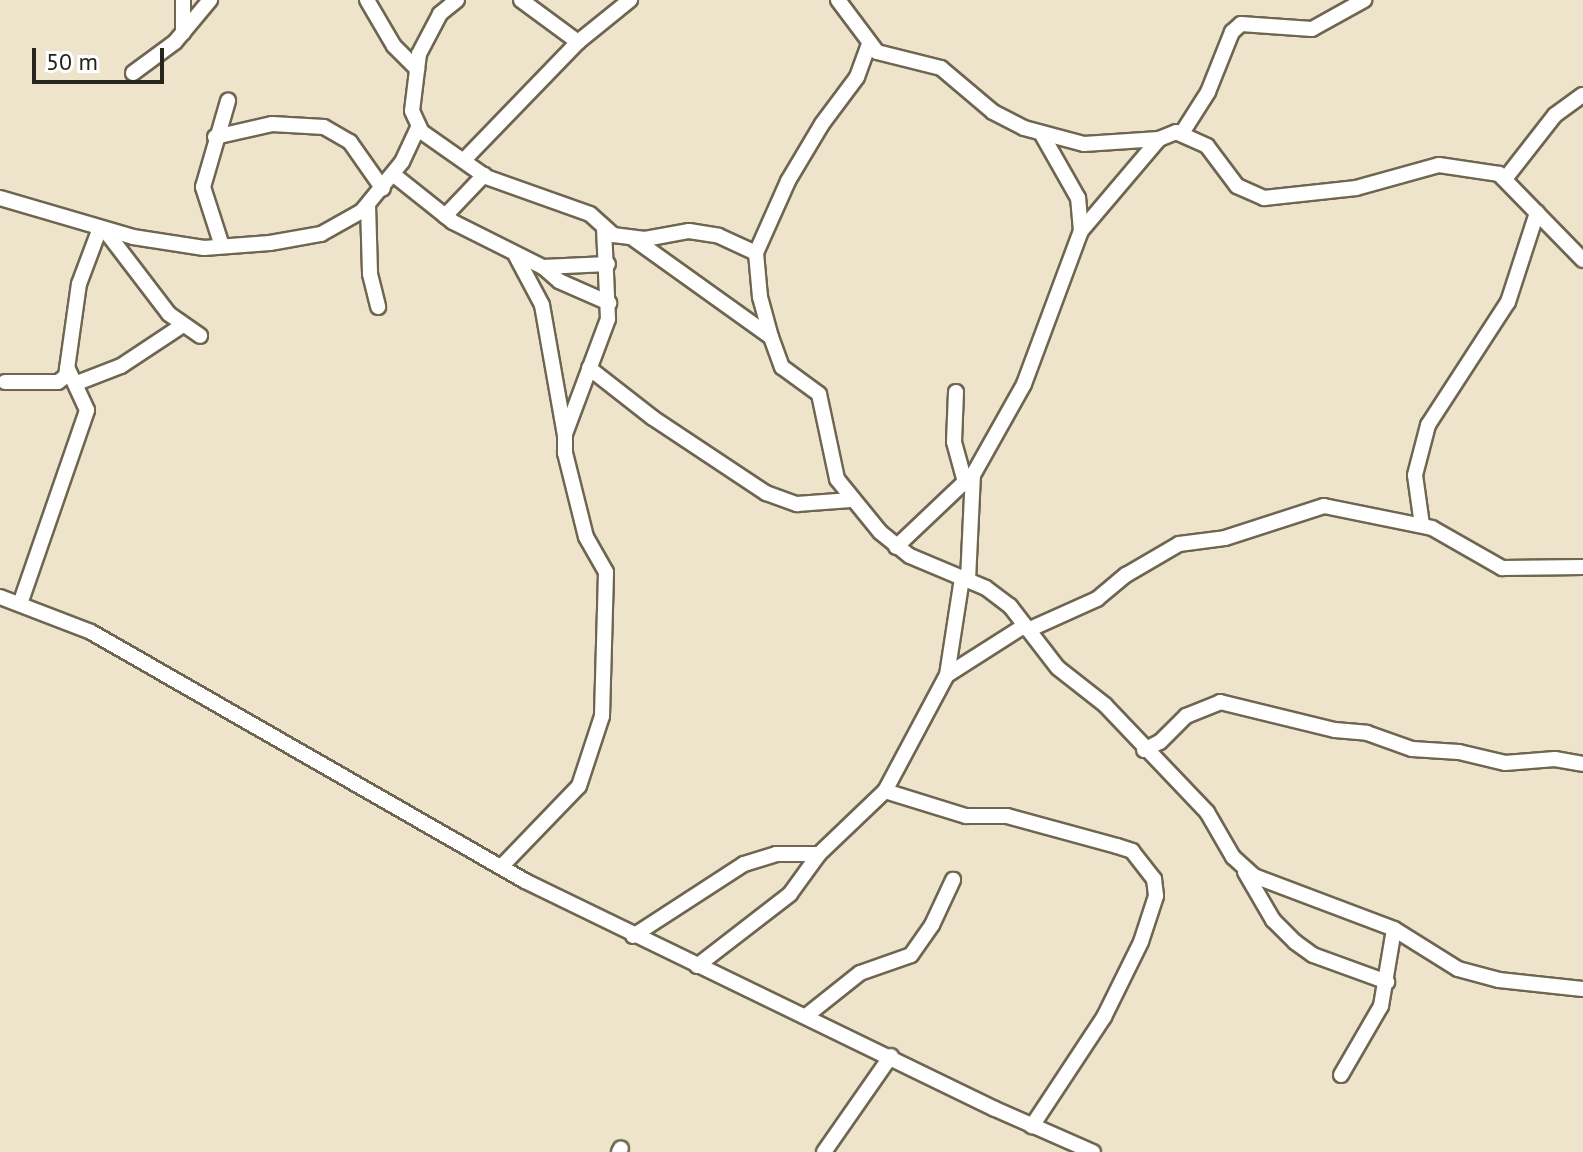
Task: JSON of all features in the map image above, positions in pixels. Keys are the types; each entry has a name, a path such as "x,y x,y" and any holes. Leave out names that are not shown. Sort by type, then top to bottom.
{"street":[{"path":"183,0 183,33"},
{"path":"133,73 183,33 210,0"},
{"path":"367,0 394,46 417,69"},
{"path":"457,0 427,33 417,69 412,111 418,127 484,175 590,214 604,229 634,239 771,337"},
{"path":"521,0 578,42"},
{"path":"464,160 578,42 630,0"},
{"path":"838,0 869,44 887,55 941,68 993,112 1041,133 1084,144 1159,139 1182,133 1207,146 1252,197 1329,193 1439,165 1505,179 1583,260"},
{"path":"1182,133 1208,92 1232,32 1241,24 1312,29 1364,0"},
{"path":"869,44 857,77 788,181 756,253 760,297 771,337 782,367 819,394 831,464 851,500 896,547 965,579 1010,606 1058,668 1105,705 1144,750 1207,812 1273,920 1295,942 1313,955 1387,982"},
{"path":"1505,179 1555,115 1583,95"},
{"path":"222,246 203,187 215,137 228,101"},
{"path":"215,137 272,124 324,127 350,142 383,189"},
{"path":"0,198 102,229 222,246 321,234 368,205 383,189 394,175 418,127"},
{"path":"1041,133 1078,198 1081,231"},
{"path":"896,547 969,478 1024,384 1081,231 1130,180 1159,139"},
{"path":"394,175 445,216 516,256 543,267 559,281 609,303"},
{"path":"445,216 484,175"},
{"path":"368,205 370,274 378,307"},
{"path":"1422,525 1415,475 1428,425 1508,302 1537,213"},
{"path":"102,229 138,278 183,325 200,336"},
{"path":"5,382 58,382 67,367 85,257 102,229"},
{"path":"565,436 608,319 608,264 604,229"},
{"path":"634,239 689,231 719,236 756,253"},
{"path":"501,867 579,786 602,716 607,585 577,509 566,467 565,436 542,305 516,256"},
{"path":"543,267 608,264"},
{"path":"77,383 121,366 183,325"},
{"path":"20,604 87,410 67,367"},
{"path":"589,368 653,418 766,493 797,504 851,500"},
{"path":"697,966 790,894 819,854 885,791 947,675 965,579 969,478 954,442 956,392"},
{"path":"947,675 1026,628 1097,599 1126,575 1198,538 1225,538 1324,506 1422,525 1502,568 1583,567"},
{"path":"0,597 91,632 501,867 633,936 1093,1152"},
{"path":"1144,750 1160,742 1186,716 1220,702 1335,730 1367,733 1418,751 1459,752 1505,763 1555,759 1583,764"},
{"path":"885,791 966,816 1007,816 1117,846 1132,851 1154,879 1156,896 1141,942 1104,1017 1032,1126"},
{"path":"633,936 744,864 776,854 819,854"},
{"path":"1242,867 1268,885 1394,929 1458,969 1479,975 1583,989"},
{"path":"806,1016 860,973 895,963 919,948 953,880"},
{"path":"1341,1075 1381,1006 1394,929"},
{"path":"824,1152 891,1056"}]}
